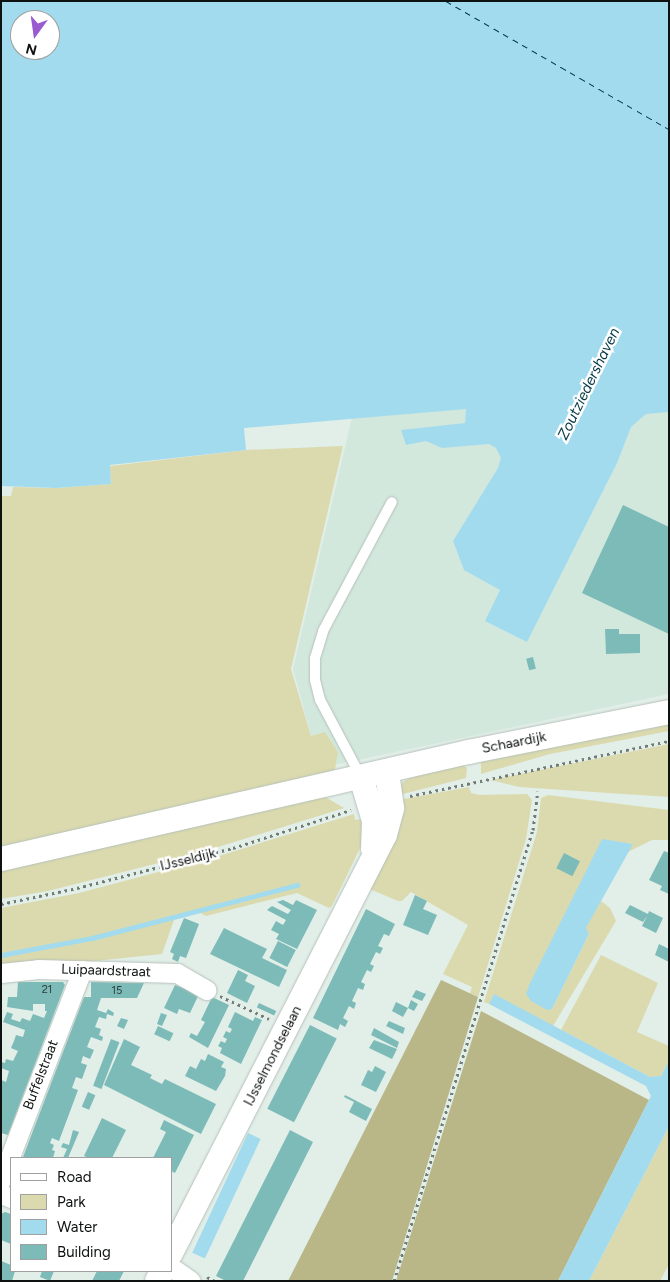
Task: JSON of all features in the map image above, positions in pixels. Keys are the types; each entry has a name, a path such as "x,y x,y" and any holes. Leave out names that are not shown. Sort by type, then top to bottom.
{"street":[{"name":"Schaardijk","path":"361,777 669,712"},
{"name":"IJsselmondselaan","path":"172,1251 288,1028 372,858 387,771"},
{"name":"IJsselmondselaan","path":"361,777 382,803"},
{"path":"1,859 361,777"},
{"name":"Luipaardstraat","path":"1,973 38,968 177,972 206,990"},
{"name":"Buffelstraat","path":"1,1180 82,970"},
{"path":"172,1269 191,1281"}],"lane":[{"path":"361,777 320,700 315,680 315,658 323,631 392,502"}],"path":[{"path":"382,803 474,781 669,741"},
{"path":"394,1281 533,830 538,791"},
{"name":"IJsseldijk","path":"1,904 77,888 233,848 314,821 382,803"},
{"path":"206,990 288,1028"}],"shaded area":[{"path":"669,368 669,694 320,768 293,669 357,396"},
{"path":"441,980 478,997 392,1281 288,1281"},
{"path":"481,1011 649,1100 558,1281 396,1281"}],"green space":[{"path":"343,446 291,669 311,736 325,732 338,752 335,769 329,774 1,851 1,496 11,496 13,487 56,488 111,484 110,466 246,450"},
{"path":"669,720 669,731 550,754 481,774 481,759"},
{"path":"669,744 669,797 519,787 491,780"},
{"path":"461,763 467,768 466,778 399,795 402,783 409,778"},
{"path":"469,787 471,793 480,795 527,794 532,800 526,839 478,997 470,993 472,987 443,974 468,925 411,892 402,901 398,901 365,887 399,800"},
{"path":"322,795 344,808 202,852 48,891 1,899 1,867"},
{"path":"548,795 669,810 669,840 652,840 628,852 632,844 602,840 552,1009 589,934 585,928 601,901 610,908 616,921 553,1026 494,995 489,1004 484,1002 537,832 541,798"},
{"path":"354,814 355,820 362,819 364,840 332,906 329,908 297,893 206,916 197,911 180,914 174,920 162,954 85,962 1,966 1,908 79,893 219,856"},
{"path":"601,955 658,983 637,1032 669,1046 669,1061 661,1076 650,1077 561,1030"},
{"path":"669,1126 669,1264 660,1281 589,1281"}],"water":[{"name":"Zoutziedershaven","path":"1,1 669,1 669,412 646,414 631,427 617,463 527,642 485,621 500,590 464,570 453,541 498,468 501,458 496,448 489,444 442,448 426,441 406,445 401,430 465,423 466,409 244,428 246,450 110,465 111,484 56,488 1,486"},
{"path":"602,839 633,844 586,928 589,934 552,1009 547,1010 531,1001 526,994"},
{"path":"494,994 650,1077 661,1076 669,1061 669,1126 589,1281 558,1281 651,1096 646,1086 489,1004"},
{"path":"248,1133 261,1139 205,1259 192,1253"}],"building":[{"path":"623,505 669,527 669,634 582,593"},
{"path":"605,629 619,629 619,634 640,634 640,653 606,654"},
{"path":"533,657 536,669 529,670 526,659"},
{"path":"664,851 669,853 669,894 660,890 662,886 649,880"},
{"path":"564,853 580,861 572,876 556,868"},
{"path":"415,895 427,901 423,909 437,915 428,935 403,925"},
{"path":"283,900 293,905 296,900 317,910 297,949 276,939 279,934 271,930 276,921 283,925 286,920 267,910 272,906 288,914 291,910 277,902"},
{"path":"630,905 648,914 649,911 663,918 656,933 642,926 647,916 643,922 625,913"},
{"path":"366,909 395,924 389,936 384,934 378,946 383,948 380,954 376,952 370,964 374,966 371,972 367,970 361,982 365,984 363,990 358,988 352,1001 356,1003 354,1009 349,1006 343,1018 348,1021 345,1027 340,1024 338,1030 313,1018"},
{"path":"184,918 199,924 186,958 180,956 178,962 172,959 174,954 170,952"},
{"path":"224,928 267,949 262,958 287,970 279,987 210,954"},
{"path":"278,941 296,950 287,967 269,958"},
{"path":"659,944 669,949 669,962 655,955"},
{"path":"238,970 248,975 245,981 255,986 247,1003 227,993"},
{"path":"18,982 63,982 65,985 8,1135 1,1133 1,1080 6,1082 9,1071 1,1068 1,1062 5,1063 6,1059 13,1061 18,1051 11,1048 16,1035 23,1037 25,1030 3,1022 7,1012 13,1014 11,1019 20,1022 22,1018 30,1021 33,1014 44,1018 47,1011 45,1011 45,1004 33,1004 33,1011 7,1007 8,997 17,997"},
{"path":"91,982 144,983 137,998 101,998 97,1010 106,1013 108,1009 114,1013 113,1016 107,1014 106,1019 99,1017 95,1027 101,1029 99,1035 103,1037 102,1041 91,1037 87,1047 94,1050 90,1059 83,1056 81,1063 87,1065 82,1079 76,1077 72,1088 78,1090 59,1141 52,1138 50,1143 54,1145 52,1150 55,1151 53,1157 23,1157 84,997 91,997"},
{"path":"175,985 199,994 190,1013 179,1009 177,1014 164,1008"},
{"path":"416,990 426,994 422,1001 412,997"},
{"path":"212,997 229,1005 208,1048 189,1037 191,1033 197,1036 205,1022 201,1020"},
{"path":"411,1000 418,1004 414,1011 408,1008"},
{"path":"396,1002 408,1008 403,1017 392,1011"},
{"path":"259,1003 276,1011 274,1016 257,1008"},
{"path":"235,1012 253,1021 255,1017 262,1020 241,1064 220,1053 222,1048 218,1046 221,1041 225,1043 227,1039 223,1037 226,1031 230,1033 232,1029 228,1027"},
{"path":"161,1013 167,1015 162,1026 157,1024"},
{"path":"121,1018 128,1020 124,1029 117,1026"},
{"path":"389,1021 405,1028 403,1034 386,1026"},
{"path":"310,1025 337,1039 294,1122 267,1109"},
{"path":"158,1026 173,1033 170,1041 154,1034"},
{"path":"374,1028 399,1042 397,1048 371,1035"},
{"path":"111,1039 119,1042 101,1089 93,1086"},
{"path":"124,1039 140,1047 131,1065 152,1075 150,1078 162,1084 165,1079 216,1104 201,1134 104,1085"},
{"path":"374,1040 397,1049 392,1059 369,1048"},
{"path":"208,1054 224,1062 221,1067 226,1069 225,1076 216,1091 185,1076 190,1066 196,1069 201,1059 205,1061"},
{"path":"375,1066 386,1072 376,1092 361,1085 368,1070 372,1072"},
{"path":"88,1092 95,1095 89,1110 82,1107"},
{"path":"345,1095 372,1109 366,1121 349,1112 354,1102 344,1097"},
{"path":"102,1118 126,1130 112,1157 84,1156"},
{"path":"164,1120 194,1135 175,1173 172,1172 172,1157 154,1157 166,1132 160,1129"},
{"path":"73,1130 79,1132 68,1157 63,1157 67,1149 61,1147 63,1143 69,1145"},
{"path":"290,1130 313,1142 243,1281 226,1281 216,1276"},
{"path":"5,1212 10,1214 10,1244 1,1240 1,1214"},
{"path":"1,1261 10,1265 10,1272 15,1272 12,1281 1,1281"},
{"path":"42,1272 54,1272 50,1281 40,1277"},
{"path":"96,1272 124,1272 119,1281 92,1281"}],"waterway":[{"path":"1,955 92,938 297,885"}],"ferry route":[{"path":"446,1 669,129"}]}
